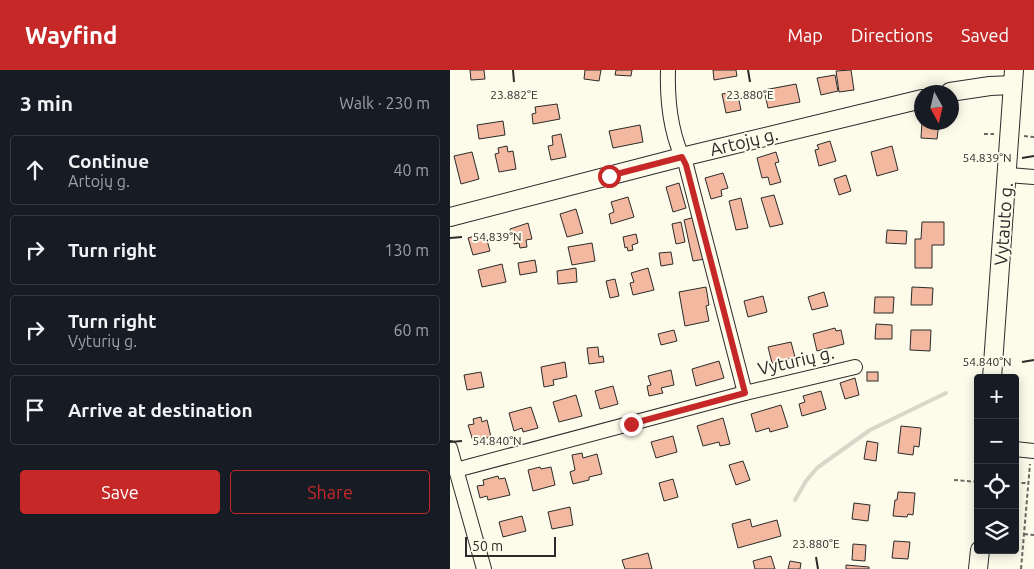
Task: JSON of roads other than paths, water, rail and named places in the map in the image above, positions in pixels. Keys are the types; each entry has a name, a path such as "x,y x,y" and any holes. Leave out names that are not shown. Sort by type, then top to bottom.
{"main road":[{"path":"959,91 990,86 1013,78"},
{"name":"Vytauto g.","path":"992,374 1008,175 1013,78"},
{"name":"Artojų g.","path":"450,217 682,157 914,101"},
{"path":"978,569 980,554"}],"street":[{"path":"668,70 667,94 675,139 686,165 745,393"},
{"path":"1008,175 1034,177"},
{"name":"Vyturių g.","path":"456,470 745,393 855,367"},
{"path":"450,448 484,569"},
{"path":"1019,450 1033,451"}],"waterway":[{"path":"795,500 806,481 817,468 870,430 946,393"}]}
